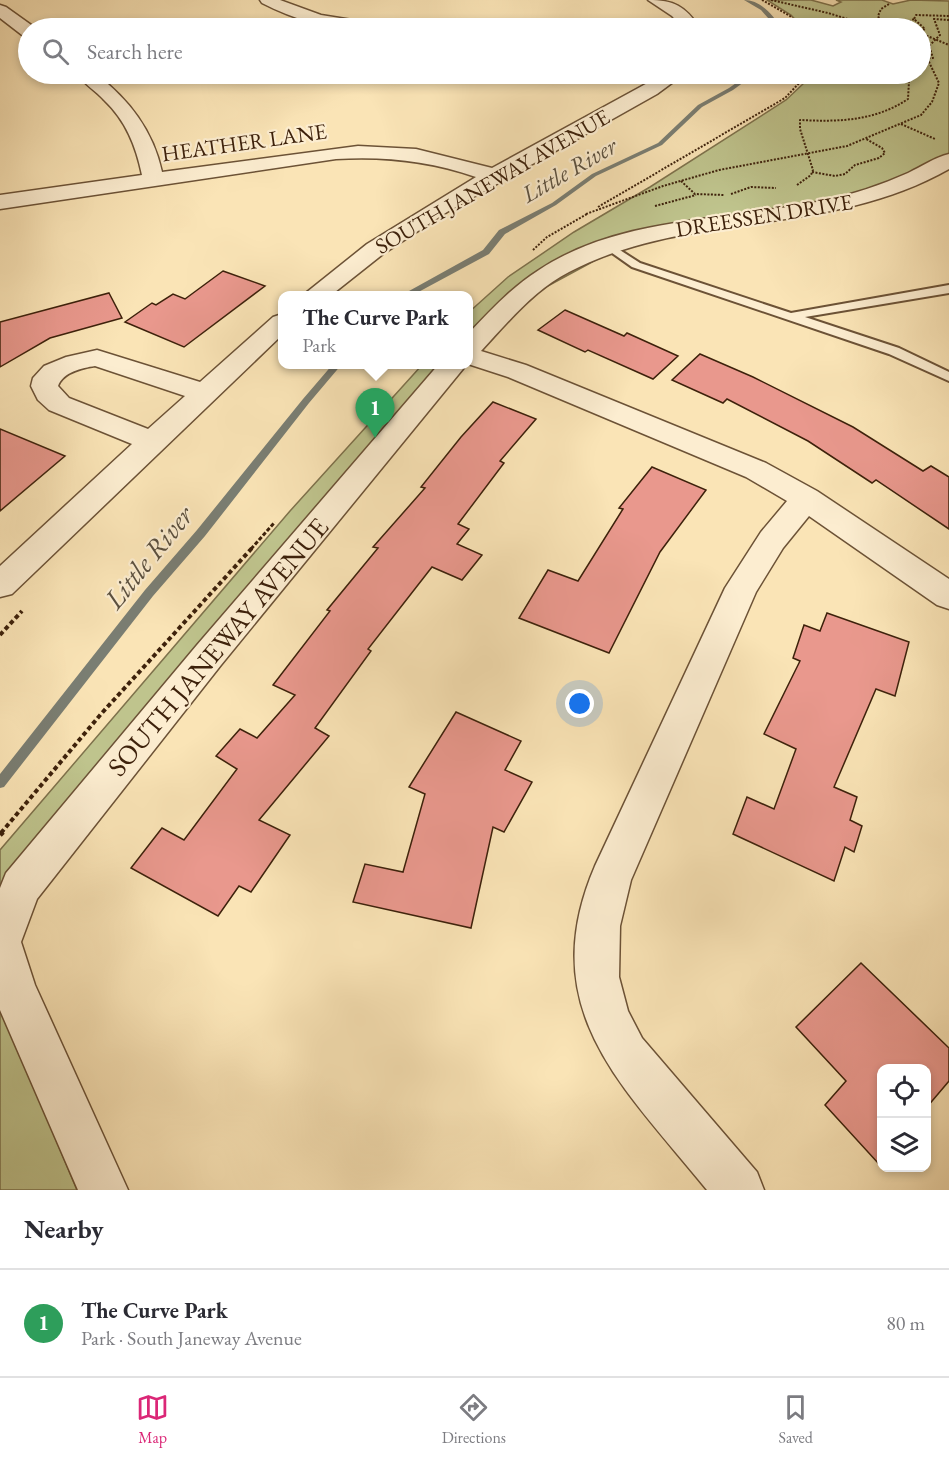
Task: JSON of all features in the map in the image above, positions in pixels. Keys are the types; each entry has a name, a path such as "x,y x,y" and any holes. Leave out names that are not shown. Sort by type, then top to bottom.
{"street":[{"path":"268,0 311,18"},
{"path":"656,0 683,18"},
{"path":"0,10 18,24"},
{"path":"98,84 120,102 143,139 153,180"},
{"name":"SOUTH JANEWAY AVENUE","path":"320,291 338,275 391,238 649,84"},
{"name":"HEATHER LANE","path":"0,202 367,150 442,158 494,176"},
{"name":"DREESSEN DRIVE","path":"609,246 656,232 807,212 854,201 889,190 949,160"},
{"path":"473,344 514,302 558,268 609,246"},
{"path":"0,585 278,325"},
{"path":"473,357 517,371 756,470 806,499 949,596"},
{"path":"154,442 59,404 49,397 44,388 45,380 54,371 67,364 97,358 205,393"},
{"name":"SOUTH JANEWAY AVENUE","path":"0,942 21,887 209,655 450,369"},
{"path":"739,1190 626,1054 607,1019 597,977 599,926 610,880 741,588 772,540 806,499"},
{"path":"0,942 14,990 103,1190"}],"lane":[{"path":"609,246 636,265 894,351 949,377"},
{"path":"793,316 949,289"}],"path":[{"path":"762,0 792,18"},
{"path":"771,0 846,18"},
{"path":"878,18 881,9 889,4"},
{"path":"914,18 921,14 949,18"},
{"path":"931,43 940,35 934,19 949,18"},
{"path":"931,38 949,45"},
{"path":"586,214 624,199 719,170 847,146 901,124 921,115 932,102 939,83 931,65"},
{"path":"530,253 548,237 785,98 799,84"},
{"path":"812,172 800,129 800,120 854,120 878,115 897,108 908,99 909,84"},
{"path":"901,124 938,140"},
{"path":"812,172 835,176 844,174 855,165 879,158 885,153 882,148 866,139"},
{"path":"795,187 812,172"},
{"path":"681,181 689,190 700,194 731,194 751,187 781,189"},
{"path":"0,835 101,714 283,513"}],"green space":[{"path":"767,0 811,0 833,6 841,2 836,0 882,0 893,4 911,0 949,1 949,160 889,190 648,240 605,255 544,288 473,344 473,308 508,277 574,232 650,187 786,100 803,84 931,84 931,18 794,18"},
{"path":"418,369 451,369 0,925 0,850 290,511"},
{"path":"0,1006 77,1190 0,1190"}],"building":[{"path":"223,271 265,286 184,347 125,322 152,303 156,305 173,294 185,299"},
{"path":"109,293 122,318 50,338 0,367 0,322"},
{"path":"565,310 624,336 627,333 678,356 653,379 588,350 585,352 538,330"},
{"path":"700,354 753,377 853,427 923,471 931,466 949,477 949,529 876,480 872,483 808,441 727,399 723,403 672,380"},
{"path":"493,402 536,419 500,461 504,463 458,524 469,529 457,544 482,555 462,580 432,567 368,649 371,651 315,728 329,736 259,820 290,835 251,892 239,886 218,916 131,868 162,828 184,840 237,769 216,756 240,729 257,738 295,695 273,685 330,611 327,610 378,548 373,547 425,488 421,487"},
{"path":"0,429 65,456 0,511"},
{"path":"652,467 706,490 660,552 609,653 519,618 548,570 578,581 623,509 619,508"},
{"path":"827,613 909,642 895,696 876,689 834,787 857,797 850,820 862,826 854,852 845,847 834,881 733,834 747,797 774,809 796,749 764,734 800,661 793,658 804,625 820,631"},
{"path":"456,712 521,741 505,770 532,782 504,832 493,827 471,928 353,902 365,864 403,872 425,794 409,787"},
{"path":"861,963 949,1048 949,1081 931,1102 931,1064 877,1064 877,1162 825,1105 846,1081 796,1027"}],"waterway":[{"name":"Little River","path":"747,0 763,9 771,18"},
{"name":"Little River","path":"413,291 486,252 502,232 554,204 594,175 660,144 700,106 738,84"},
{"name":"Little River","path":"0,783 149,593 201,533 334,369"}],"place":[{"name":"The Curve Park","path":"375,438"}]}
